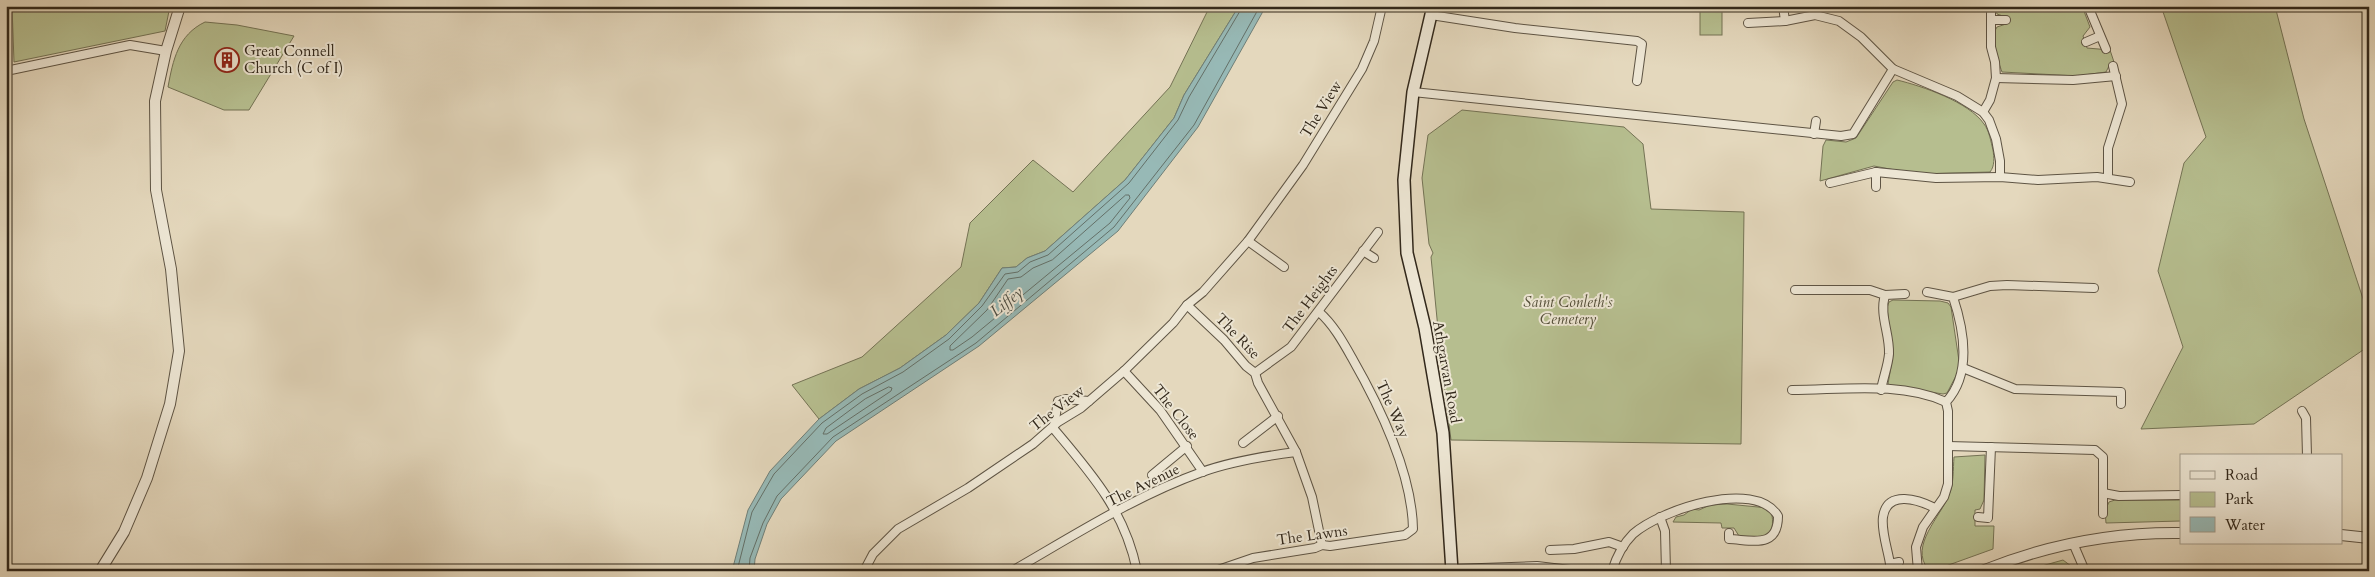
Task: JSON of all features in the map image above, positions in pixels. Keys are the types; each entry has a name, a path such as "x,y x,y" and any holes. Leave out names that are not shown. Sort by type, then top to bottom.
{"main road":[{"name":"Athgarvan Road","path":"1432,11 1413,92 1404,180 1407,253 1425,328 1443,433 1452,571"}],"street":[{"path":"100,571 124,532 147,478 170,404 179,351 171,269 156,190 155,101 166,51 180,6"},
{"name":"The View","path":"864,571 873,554 898,529 968,488 1033,444 1089,401 1124,371 1173,323 1187,305 1203,292 1248,241 1284,193 1362,68 1374,41 1382,6"},
{"path":"1783,6 1785,21"},
{"path":"1984,112 1990,100 1996,78 1995,62 1991,47 1991,6"},
{"path":"2088,6 2106,49"},
{"path":"1432,11 1515,28 1637,41 1642,44 1637,81"},
{"path":"1748,23 1785,21 1815,15 1839,21 1861,37 1893,69 1957,96 1984,112 1996,139 2000,161 2000,177"},
{"path":"1992,20 2006,20"},
{"path":"2086,42 2100,36"},
{"path":"6,72 130,45 166,51"},
{"path":"2108,178 2108,148 2122,104 2113,66"},
{"path":"1413,92 1841,136 1853,134 1893,69"},
{"path":"1996,78 2074,80 2116,76"},
{"path":"1814,134 1816,121"},
{"path":"1830,183 1876,172 1936,178 2000,177 2038,180 2108,178 2130,182"},
{"path":"1876,172 1876,187"},
{"name":"The Heights","path":"1255,373 1291,347 1378,232"},
{"path":"1248,241 1284,268"},
{"path":"1364,251 1374,258"},
{"path":"1927,292 1953,296 1990,286 2007,285 2094,288"},
{"path":"1795,290 1870,290 1885,295 1905,294"},
{"path":"1881,390 1889,356 1883,315 1885,295"},
{"path":"1946,402 1952,394 1965,362 1958,310 1953,296"},
{"name":"The Rise","path":"1187,305 1255,373 1258,383 1278,416 1296,452 1312,497 1322,544"},
{"name":"The Way","path":"1319,312 1339,335 1370,390 1392,438 1412,517 1412,530"},
{"path":"1963,368 2006,387 2015,389 2121,392 2121,404"},
{"name":"The Close","path":"1124,371 1160,410 1187,446 1203,472"},
{"path":"1792,390 1881,390 1915,393 1946,402"},
{"path":"1089,401 1066,399 1058,401 1053,427 1084,465 1117,512 1128,534 1137,571"},
{"path":"1918,571 1916,547 1923,528 1944,497 1948,484 1948,410 1946,402"},
{"path":"2302,411 2306,418 2307,454"},
{"path":"1243,443 1278,416"},
{"path":"1152,475 1187,446"},
{"path":"1948,446 2094,450 2103,457 2102,514"},
{"path":"1978,517 1988,518 1991,447"},
{"name":"The Avenue","path":"1012,571 1157,491 1203,472 1248,460 1296,452"},
{"path":"2103,493 2118,496 2180,495"},
{"path":"1899,562 1890,564 1882,519 1885,508 1891,502 1900,498 1913,499 1935,508"},
{"path":"1612,571 1623,547 1632,535 1649,522 1711,500 1756,501 1767,504 1778,516 1778,523 1772,537 1765,541 1729,539 1729,533"},
{"path":"1660,517 1665,531 1666,571"},
{"name":"The Lawns","path":"1215,571 1253,558 1315,548 1322,544 1330,546 1390,538 1405,535 1412,530"},
{"path":"1982,571 2019,556 2073,543 2145,533 2180,533"},
{"path":"2342,535 2369,538"},
{"path":"1550,550 1574,549 1609,542 1623,547"},
{"path":"2073,543 2085,571"},
{"path":"1442,571 1537,567 1570,571"}],"green space":[{"path":"12,6 170,6 165,31 14,62"},
{"path":"1210,6 1239,6 1184,95 1174,118 1125,180 1045,251 1027,258 1016,267 1002,268 979,303 946,335 900,368 859,389 819,419 792,385 862,357 961,267 970,223 1033,160 1073,192 1170,87"},
{"path":"1700,6 1722,6 1722,35 1700,35"},
{"path":"1995,6 2082,6 2090,27 2083,36 2087,48 2110,50 2114,62 2110,64 2106,72 2077,76 2002,72 1995,50 1994,37 1997,27 2006,24 2006,17 1997,14"},
{"path":"2161,6 2275,6 2304,119 2369,317 2369,346 2254,424 2141,429 2183,347 2158,271 2184,163 2206,137"},
{"path":"205,22 237,25 294,36 249,110 224,110 168,87 178,49 196,27"},
{"path":"1897,80 1944,96 1977,116 1984,124 1990,136 1994,158 1992,170 1990,172 1916,174 1874,166 1820,181 1823,146 1826,140 1846,142 1856,138 1893,82"},
{"name":"Saint Conleth's Cemetery","path":"1462,110 1624,127 1643,144 1651,209 1744,212 1741,444 1451,440 1441,360 1445,355 1439,339 1431,257 1433,253 1429,244 1422,178 1428,135"},
{"path":"1893,300 1940,301 1948,303 1951,307 1959,361 1958,372 1947,393 1943,394 1888,384 1893,355 1887,308 1889,302"},
{"path":"1985,455 1984,500 1980,509 1975,510 1975,526 1994,526 1993,549 1932,571 1928,569 1923,560 1922,551 1928,531 1951,491 1954,457"},
{"path":"2115,500 2180,500 2180,521 2106,523 2105,511 2109,502"},
{"path":"1727,504 1765,508 1772,515 1771,530 1764,536 1739,536 1734,528 1722,528 1721,523 1673,522 1676,517 1684,515 1692,509 1699,510 1710,505"},
{"path":"2063,560 2071,566 2072,571 2024,571"}],"water":[{"name":"Liffey","path":"1239,6 1266,6 1198,127 1118,231 979,346 836,441 781,499 767,524 755,559 754,571 732,571 748,510 770,471 819,419 859,389 900,368 946,335 979,303 1002,268 1016,267 1027,258 1045,251 1125,180 1174,118 1184,95"}],"place":[{"name":"Great Connell Church (C of I)","path":"227,60"}]}
